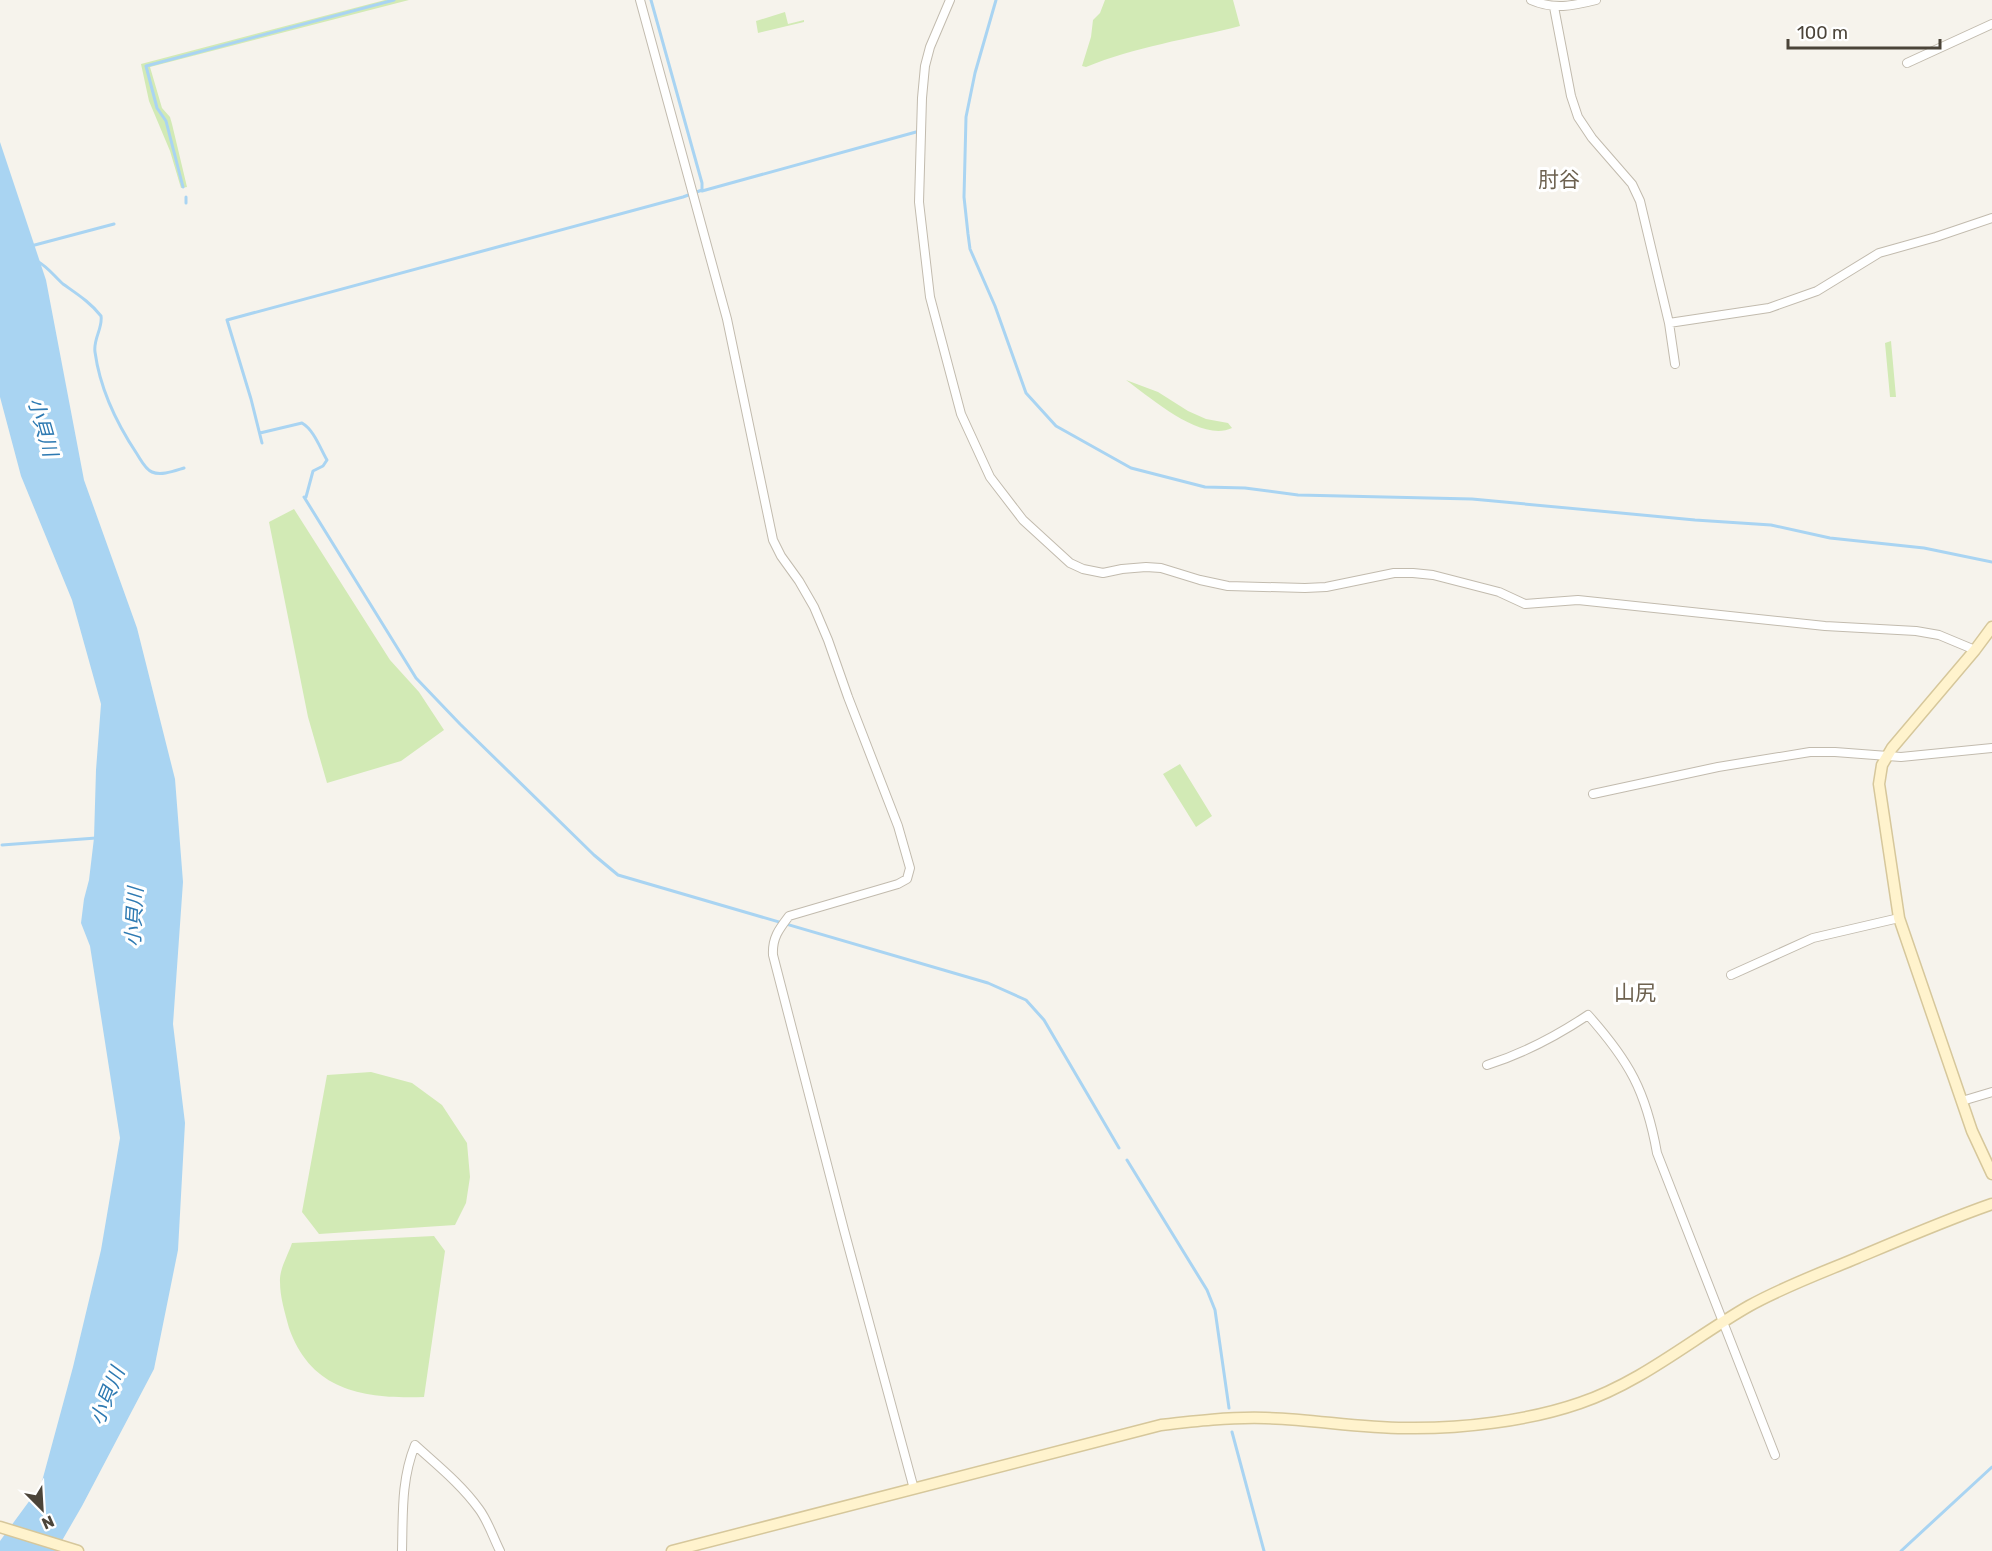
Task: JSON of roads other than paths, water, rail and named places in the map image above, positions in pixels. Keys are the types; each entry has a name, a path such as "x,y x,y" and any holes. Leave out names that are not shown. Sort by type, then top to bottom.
{"street":[{"path":"640,0 726,319 773,540 822,623 896,818 910,868 907,879 898,884 789,916 772,942 772,955 914,1489"},
{"path":"950,0 930,47 925,66 922,98 919,202 930,297 961,414 985,469 1005,499 1023,520 1070,563 1083,569 1103,573 1122,569 1161,568 1216,584 1278,588 1326,587 1394,573 1413,573 1433,575 1499,592 1525,604 1578,600 1825,626 1916,631 1939,635 1975,650"},
{"path":"1531,0 1544,6 1554,7 1596,0"},
{"path":"1554,7 1574,107 1584,127 1632,184 1640,201 1669,323 1675,364"},
{"path":"1907,63 1992,24"},
{"path":"1669,323 1769,308 1817,291 1879,253 1945,235 1992,218"},
{"path":"1991,631 1886,756 1880,771 1879,784 1899,918 1962,1101 1992,1174"},
{"path":"1593,794 1718,767 1810,752 1900,757 1992,748"},
{"path":"1731,975 1813,938 1899,918"},
{"path":"1487,1065 1528,1050 1561,1033 1588,1015 1614,1044 1637,1084 1651,1119 1657,1153 1775,1455"},
{"path":"1962,1101 1992,1092"},
{"path":"672,1551 712,1546 1118,1435 1188,1422 1266,1418 1404,1428 1457,1427 1503,1421 1580,1403 1615,1389 1658,1365 1722,1322 1782,1289 1992,1204"},
{"path":"402,1551 404,1484 407,1466 415,1445 441,1468 474,1503 500,1551"},
{"path":"0,1527 78,1551"}],"water":[{"name":"小貝川","path":"0,142 46,280 84,480 137,628 175,779 183,882 173,1024 185,1123 178,1250 154,1369 56,1551 0,1551 0,1541 41,1485 73,1367 101,1250 120,1138 90,946 81,923 94,838 101,704 72,600 21,476 0,397"}],"waterway":[{"path":"183,187 166,121 157,108 146,66 394,0"},
{"path":"262,443 227,320 702,190 702,183 651,0"},
{"path":"996,0 975,73 966,117 964,197 970,249 995,306 1026,393 1056,426 1131,468 1205,487 1245,488 1298,495 1472,499 1771,525 1830,538 1924,548 1992,562"},
{"path":"702,191 916,132"},
{"path":"186,197 186,203"},
{"path":"31,246 114,224"},
{"path":"37,261 88,302 101,316 95,347 97,366 116,418 143,464 156,473 168,473 184,468"},
{"path":"260,433 302,423 313,435 327,460 323,466 313,471 306,497"},
{"path":"304,497 416,678 594,855 618,875 988,983 1026,1000 1044,1020 1119,1148"},
{"path":"2,845 96,838"},
{"path":"1127,1160 1207,1290 1215,1310 1229,1408"},
{"path":"1232,1432 1264,1551"},
{"path":"1901,1551 1992,1467"}],"district":[{"name":"肘谷","path":"1559,180"},
{"name":"山尻","path":"1635,993"}]}
